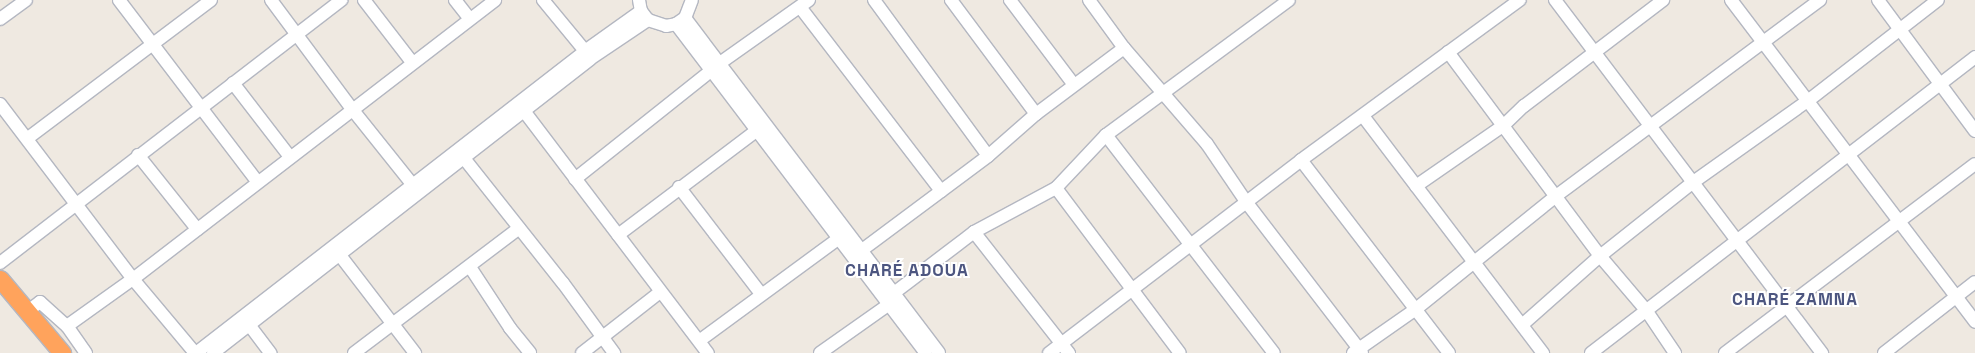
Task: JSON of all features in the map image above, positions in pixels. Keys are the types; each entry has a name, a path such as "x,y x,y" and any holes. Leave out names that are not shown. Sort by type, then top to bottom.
{"highway":[{"path":"0,279 28,311 58,353"},
{"path":"0,293 58,353"}],"street":[{"path":"0,19 26,0"},
{"path":"118,0 258,181"},
{"path":"271,0 352,109 412,184"},
{"path":"0,263 78,204 138,155 201,108 295,34 342,0"},
{"path":"364,0 412,62"},
{"path":"455,0 470,19"},
{"path":"67,326 133,279 412,62 495,0"},
{"path":"543,0 585,51"},
{"path":"641,6 661,26 680,21 692,0"},
{"path":"874,0 988,156"},
{"path":"951,0 1036,114"},
{"path":"1010,0 1074,85"},
{"path":"1089,0 1124,48 1207,144 1247,203 1358,352 1416,309 1556,196 1820,0"},
{"path":"820,353 888,305 894,293 974,232 1056,188 1106,135 1162,92 1289,0"},
{"path":"1049,353 1065,348 1190,245 1247,203 1301,160 1520,0"},
{"path":"1555,0 1736,242 1822,353"},
{"path":"1416,186 1504,125 1524,106 1664,0"},
{"path":"1731,0 1763,43 1809,100 1898,222 1975,322"},
{"path":"1878,0 1975,131"},
{"path":"1522,324 1600,256 1692,183 1809,100 1938,0"},
{"path":"28,138 154,45 205,2"},
{"path":"575,179 716,67 805,3 941,191"},
{"path":"0,104 28,138 133,279 195,353 641,6"},
{"path":"213,353 250,326 339,254 590,59 641,6"},
{"path":"680,21 862,250 939,353"},
{"path":"862,250 988,156 1036,114 1124,48"},
{"path":"1448,52 1504,125 1600,256 1646,310 1675,353"},
{"path":"1591,353 1850,156 1940,83 1975,57"},
{"path":"716,67 756,131 926,353"},
{"path":"233,83 290,157"},
{"path":"524,111 660,292 708,353"},
{"path":"1363,116 1543,353"},
{"path":"618,235 679,187 756,131"},
{"path":"1106,135 1274,353"},
{"path":"138,155 197,229"},
{"path":"463,158 519,228 614,353"},
{"path":"1301,160 1449,353"},
{"path":"1725,353 1788,308 1975,164"},
{"path":"679,187 761,294"},
{"path":"1056,188 1180,353"},
{"path":"354,353 391,323 470,267 519,228"},
{"path":"974,232 1065,348"},
{"path":"699,341 839,238"},
{"path":"339,254 415,353"},
{"path":"470,267 510,328 530,353"},
{"path":"1884,353 1975,282"},
{"path":"582,353 660,292"},
{"path":"28,311 40,302 67,326 86,353"},
{"path":"250,326 270,353"},
{"path":"58,353 75,339"}],"district":[{"name":"CHARÉ ADOUA","path":"907,271"},
{"name":"CHARÉ ZAMNA","path":"1795,300"}]}
